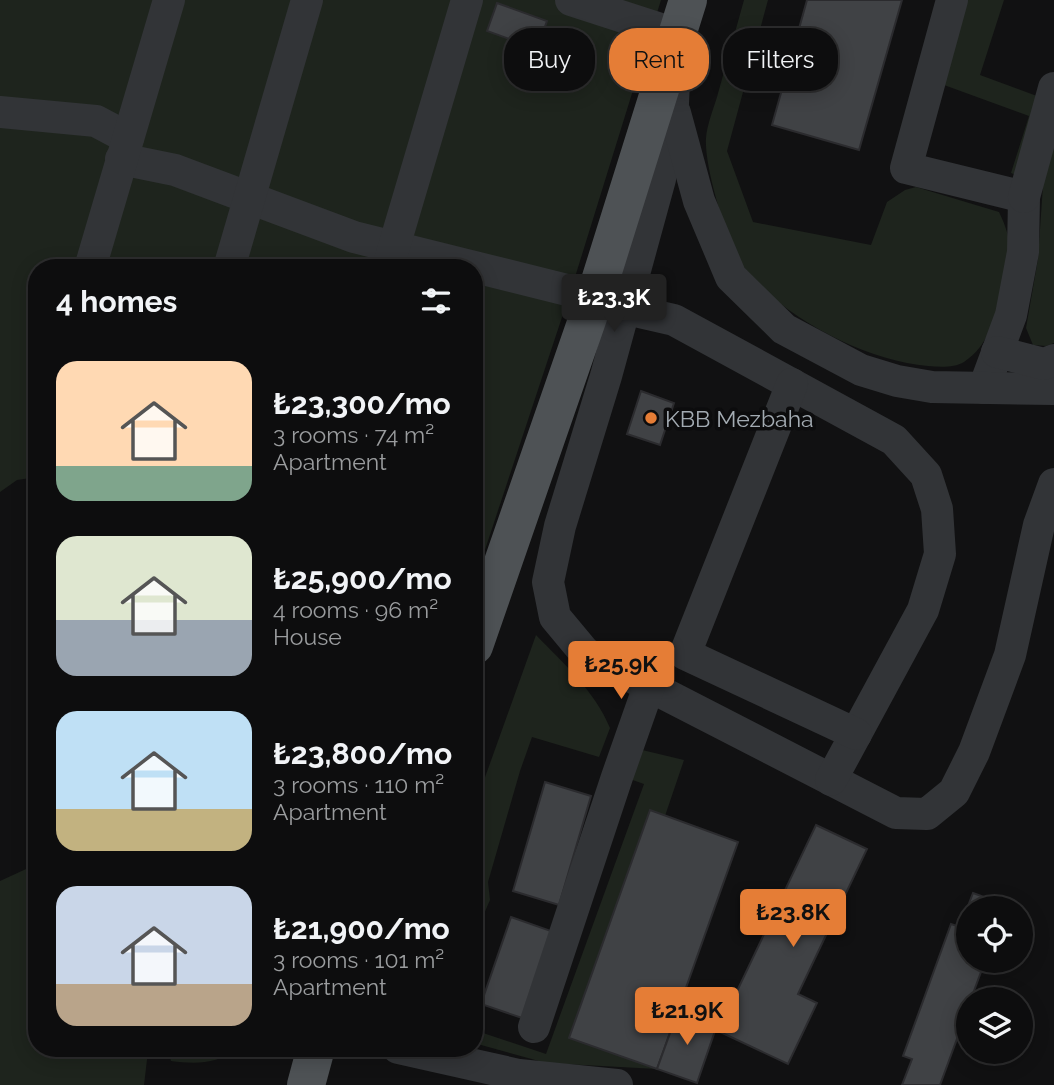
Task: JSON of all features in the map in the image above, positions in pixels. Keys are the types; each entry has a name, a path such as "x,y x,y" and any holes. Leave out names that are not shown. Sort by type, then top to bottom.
{"main road":[{"path":"483,573 597,299 670,15"},
{"path":"306,1085 314,1057"},
{"path":"328,1085 336,1057"}],"street":[{"path":"93,259 169,0"},
{"path":"232,259 307,0"},
{"path":"0,112 96,121 125,148 175,170 354,237 391,258 467,0"},
{"path":"571,0 670,15 673,103 660,179 597,299 560,526 548,582 555,617 585,653 896,813 927,814 954,792 974,752 1042,573 1039,525 1054,484"},
{"path":"952,0 906,168 1024,197"},
{"path":"984,388 1011,315 1023,252 1024,197 1054,88"},
{"path":"673,103 699,201 731,277 783,329 861,370 897,381 932,387 1054,389"},
{"path":"483,276 597,299 674,320 894,440 926,475 937,509 940,554 923,610 831,780"},
{"path":"997,352 1044,364 1054,360"},
{"path":"792,384 685,654 856,734"},
{"path":"534,1027 649,686"},
{"path":"438,1057 519,1075 617,1085"}],"shaded area":[{"path":"0,0 661,0 652,28 609,28 609,91 633,91 571,290 483,556 483,259 28,259 28,478 17,480 0,492"},
{"path":"744,0 768,0 760,28 736,28"},
{"path":"967,0 1004,0 980,75 1045,99 1021,177 1011,173 1029,116 944,85"},
{"path":"723,75 723,91 743,91 727,151 753,222 871,245 887,202 905,190 916,187 999,212 1008,234 1006,270 989,331 972,356 960,364 928,366 880,356 855,347 806,322 784,307 748,273 726,229 713,188 706,152 709,123"},
{"path":"1054,120 1054,343 1046,346 1033,345 1026,328 1038,259 1043,185"},
{"path":"536,635 587,690 610,728 599,757 532,737 488,882 490,900 483,916 483,783"},
{"path":"638,749 684,760 665,816 570,1038 657,1069 546,1063 483,1046 483,1033 546,1054 644,784 627,778"},
{"path":"28,868 28,1057 147,1057 144,1085 0,1085 0,881"},
{"path":"170,1057 223,1057 197,1063 171,1061"}],"building":[{"path":"807,0 902,0 859,150 772,125 782,91 838,91 838,28 799,28"},
{"path":"497,3 547,21 544,28 504,28 504,37 487,31"},
{"name":"KBB Mezbaha","path":"641,391 674,403 660,445 627,434"},
{"path":"545,782 591,796 559,905 513,891"},
{"path":"650,810 738,842 657,1069 569,1038"},
{"path":"816,825 867,849 798,994 817,1003 788,1064 718,1031"},
{"path":"511,917 551,931 522,1018 483,1005"},
{"path":"951,924 956,926 956,973 981,973 975,987 956,987 956,1042 940,1085 902,1085 912,1059 903,1056"},
{"path":"678,1011 717,1025 697,1083 657,1069"}],"place":[{"name":"KBB Mezbaha","path":"651,418"}]}
